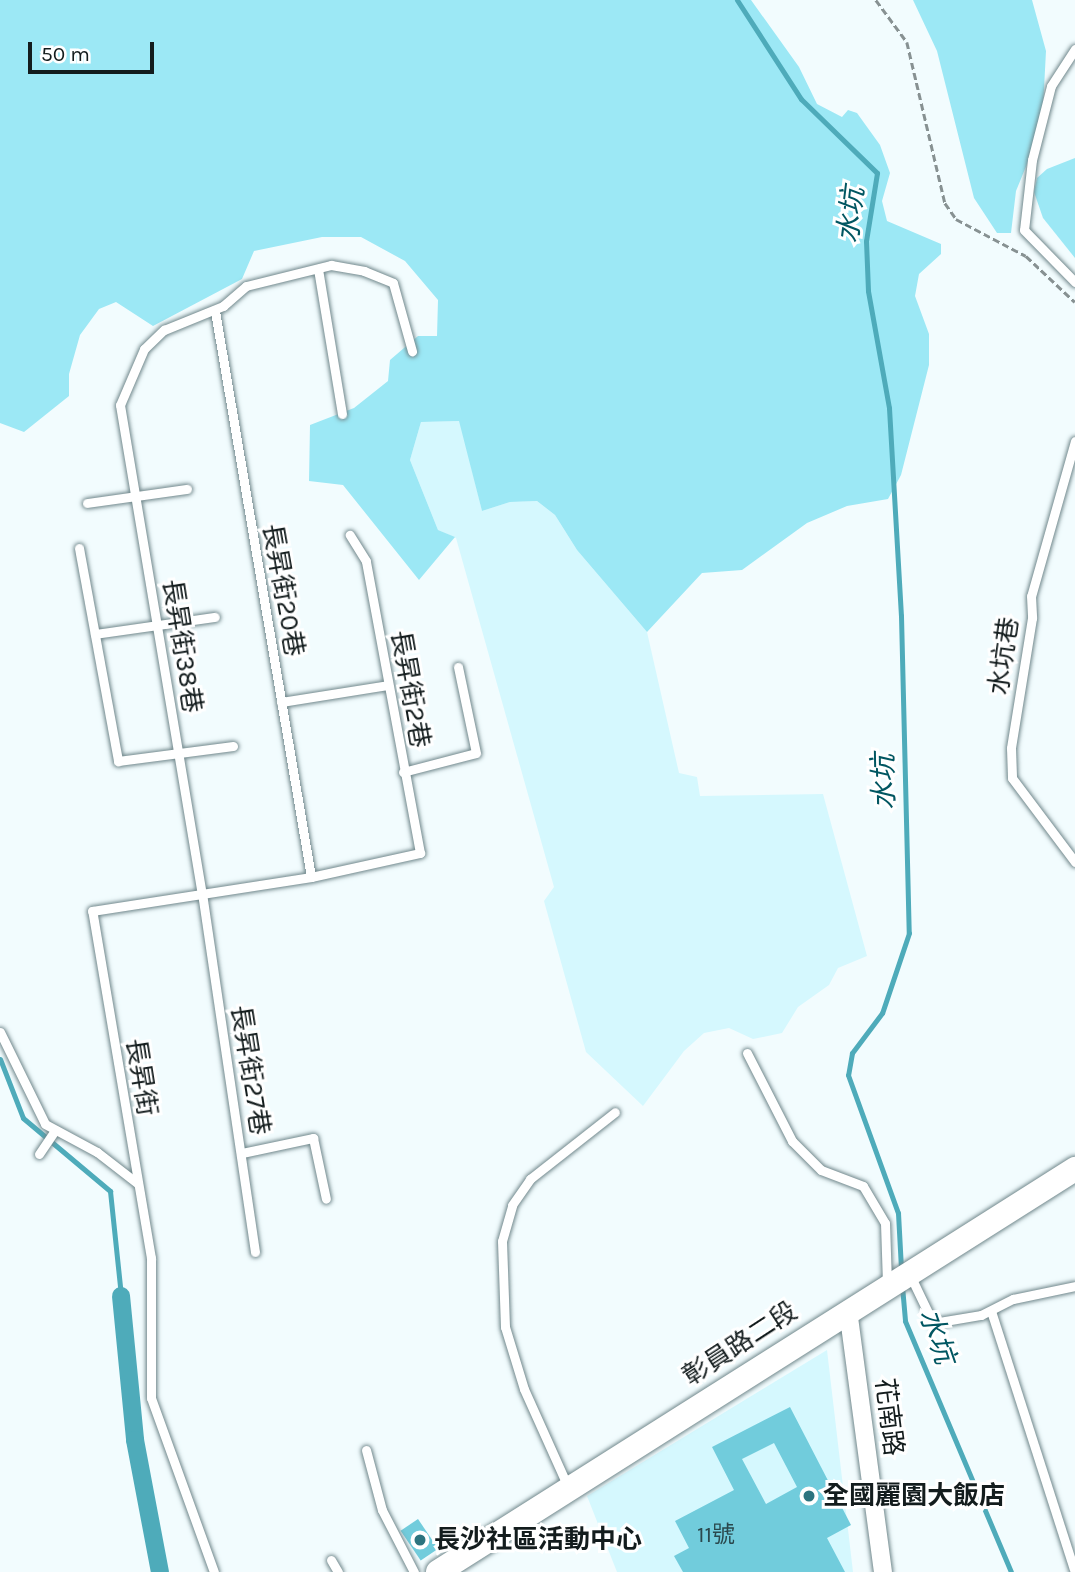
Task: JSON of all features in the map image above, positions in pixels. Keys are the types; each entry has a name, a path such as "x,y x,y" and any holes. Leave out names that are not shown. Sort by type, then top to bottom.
{"main road":[{"name":"彰員路二段","path":"438,1572 848,1310 1075,1169"}],"street":[{"name":"花南路","path":"848,1310 883,1572"}],"lane":[{"path":"1075,50 1051,86 1032,160 1024,230 1075,282"},
{"path":"215,311 246,286 331,265 364,271 393,283 412,351"},
{"path":"318,269 342,414"},
{"name":"長昇街38巷","path":"202,895 120,405 144,349 164,330 215,311"},
{"name":"長昇街20巷","path":"215,311 311,877"},
{"name":"水坑巷","path":"1075,441 1031,596 1032,618 1011,748 1012,778 1075,862"},
{"path":"87,503 135,494 187,489"},
{"name":"長昇街2巷","path":"350,535 366,561 420,853"},
{"path":"79,548 118,761 233,746"},
{"path":"95,634 157,622 215,617"},
{"path":"403,772 475,753 458,667"},
{"path":"281,702 388,685"},
{"name":"長昇街","path":"214,1572 151,1398 151,1258 92,911 311,877 420,853"},
{"name":"長昇街27巷","path":"202,895 255,1252"},
{"path":"0,1032 25,1090 45,1124 97,1153 137,1183"},
{"path":"747,1053 792,1141 821,1170 863,1186 885,1223 887,1286"},
{"path":"568,1489 524,1390 505,1327 502,1241 512,1205 530,1179 615,1112"},
{"path":"39,1154 55,1130"},
{"path":"242,1153 313,1138 326,1199"},
{"path":"909,1272 933,1323 991,1311 1013,1299 1075,1286"},
{"path":"991,1311 1075,1572"},
{"path":"366,1450 382,1510 414,1572"},
{"path":"331,1560 338,1572"}],"path":[{"path":"876,0 907,42 945,203 956,219 1026,256 1075,302"}],"shaded area":[{"path":"0,0 751,0 799,67 817,104 842,117 848,110 857,113 880,145 890,173 882,201 887,221 941,244 941,254 919,274 915,296 929,334 929,365 901,475 888,499 847,506 807,523 742,570 702,573 647,632 577,550 555,515 537,501 510,502 482,511 459,421 421,422 410,460 438,530 455,537 419,580 343,485 309,481 310,425 354,408 388,381 390,360 418,336 437,336 438,300 405,261 361,237 322,237 254,251 242,279 153,326 116,302 99,309 80,335 69,374 69,396 24,432 0,423"},
{"path":"913,0 1032,0 1046,51 1043,108 1038,137 1016,191 1011,233 997,233 974,198 937,51"},
{"path":"1075,158 1075,258 1043,218 1034,192 1037,178 1047,169"},
{"path":"460,421 482,511 510,502 537,501 555,515 577,550 647,632 679,773 697,777 700,796 823,794 867,956 838,968 829,985 798,1007 782,1033 753,1039 729,1028 704,1033 684,1051 643,1106 586,1052 544,901 554,887 456,538 438,530 410,460 421,422"},
{"name":"全國麗園大飯店","path":"827,1350 853,1572 617,1572 587,1496"}],"building":[{"name":"全國麗園大飯店","path":"790,1407 851,1525 827,1538 845,1572 683,1572 674,1556 689,1548 675,1521 734,1490 712,1447","holes":["774,1443 797,1487 766,1504 742,1459"]},
{"name":"長沙社區活動中心","path":"418,1519 438,1549 421,1561 401,1531"}],"waterway":[{"name":"水坑","path":"737,0 801,99 877,173 866,241 868,291 889,408 901,616 909,933 882,1013 852,1053 848,1075 898,1213 901,1269"},
{"path":"0,1059 23,1118 110,1191 121,1296"},
{"name":"水坑","path":"902,1286 905,1321 1011,1572"},
{"path":"121,1296 135,1440 160,1572"}],"place":[{"name":"全國麗園大飯店","path":"809,1496"},
{"name":"長沙社區活動中心","path":"420,1540"}]}
